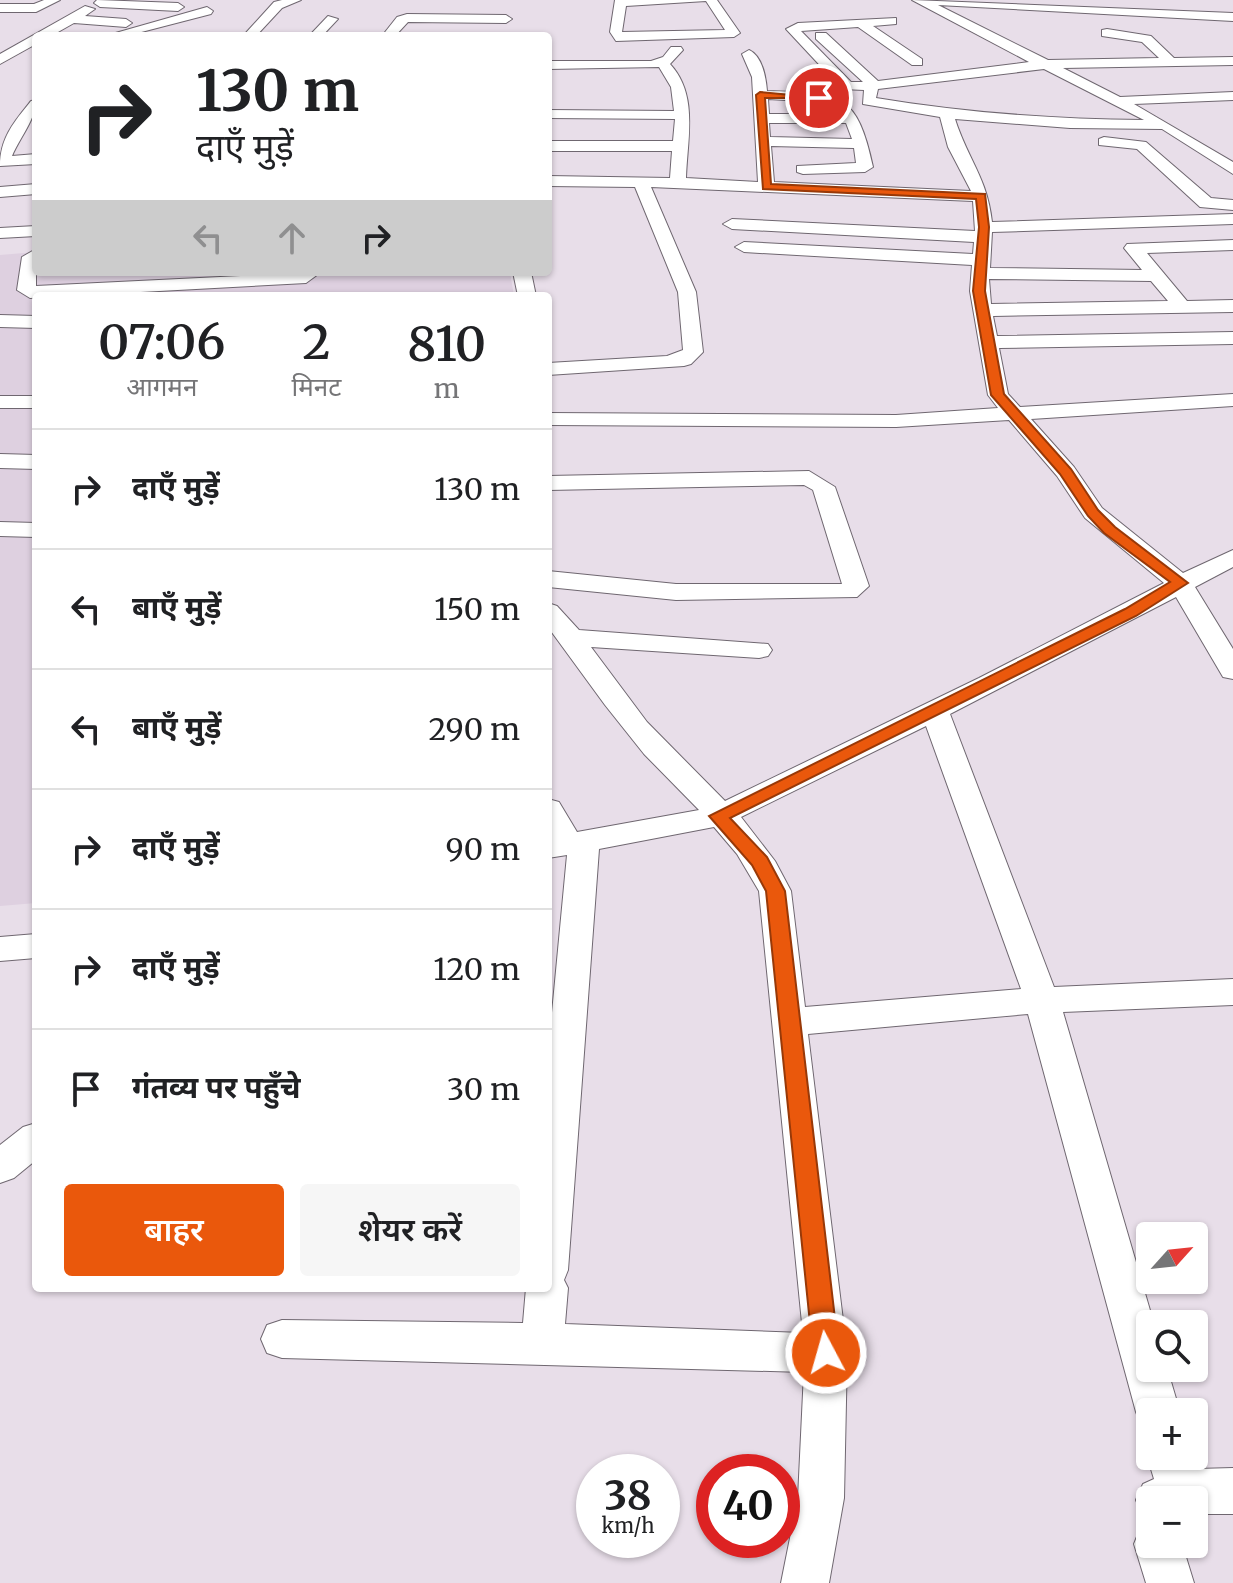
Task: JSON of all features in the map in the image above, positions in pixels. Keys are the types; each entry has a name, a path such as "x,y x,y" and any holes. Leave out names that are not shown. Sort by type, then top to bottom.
{"street":[{"path":"0,8 36,8 54,0"},
{"path":"253,32 278,5 295,0"},
{"path":"701,0 621,2 616,32 621,38 734,33 711,0"},
{"path":"918,0 1184,9 1232,6 1224,0"},
{"path":"918,0 962,25 1165,125 1233,169"},
{"path":"49,32 102,1 184,8"},
{"path":"72,19 149,30 191,30 209,5"},
{"path":"149,30 209,5"},
{"path":"0,19 18,9"},
{"path":"1184,9 1233,17"},
{"path":"1184,9 1208,31"},
{"path":"391,32 401,20 407,18 508,14 498,32"},
{"path":"709,18 724,17"},
{"path":"319,32 332,19"},
{"path":"617,21 633,21"},
{"path":"892,21 793,31 840,83 875,86 985,69 1233,61"},
{"path":"862,24 917,62"},
{"path":"962,25 1005,24"},
{"path":"810,27 850,49 875,86"},
{"path":"1107,33 1146,39 1171,62"},
{"path":"552,65 657,64 672,56 683,37"},
{"path":"0,60 32,44"},
{"path":"850,49 894,45"},
{"path":"578,49 657,64 674,73 671,86 681,115 678,183"},
{"path":"749,54 759,77 766,187"},
{"path":"1008,80 1065,75"},
{"path":"875,86 867,100 905,106 949,123 1020,132"},
{"path":"760,95 838,101 849,109 865,165 862,169 765,168"},
{"path":"1116,100 1233,96"},
{"path":"905,106 911,99 970,100"},
{"path":"32,109 17,128 1,161 32,159"},
{"path":"552,114 681,115"},
{"path":"761,118 852,119"},
{"path":"949,123 1165,125"},
{"path":"949,123 981,196 983,232 979,266 982,310 998,395 1012,416 1066,472 1093,513 1110,530 1180,583 1233,671"},
{"path":"1057,140 1139,144 1206,203 1233,205"},
{"path":"763,141 859,144"},
{"path":"552,146 678,146"},
{"path":"552,181 646,185"},
{"path":"552,192 678,183 981,196"},
{"path":"552,369 675,361 688,358 693,352 687,292 646,185"},
{"path":"0,192 32,189"},
{"path":"732,224 891,232 983,232 1233,219"},
{"path":"0,233 32,231"},
{"path":"890,254 891,232"},
{"path":"1184,309 1133,248 1233,245"},
{"path":"744,247 890,254 979,266 1154,276"},
{"path":"32,256 19,275 26,290 34,292 308,276"},
{"path":"982,310 1233,306"},
{"path":"0,321 32,322"},
{"path":"990,342 1233,338"},
{"path":"552,419 896,421 1233,400"},
{"path":"0,402 32,402"},
{"path":"0,461 32,462"},
{"path":"552,483 809,478 823,487 856,586 848,592 700,592 552,579"},
{"path":"0,529 32,530"},
{"path":"567,844 718,816 1131,613 1180,583 1233,557"},
{"path":"552,615 573,638 636,727 760,861 775,891 826,1353 821,1498 805,1583"},
{"path":"573,638 759,650"},
{"path":"935,710 1042,1000 1154,1398"},
{"path":"552,816 567,844 552,1180"},
{"path":"0,949 32,946"},
{"path":"789,1022 1042,1000 1233,992"},
{"path":"0,1167 32,1141"},
{"path":"542,1343 547,1292"},
{"path":"282,1339 542,1343 826,1353"},
{"path":"1170,1483 1233,1491"},
{"path":"1162,1558 1170,1583"}],"shaded area":[{"path":"32,252 32,276 511,276 513,292 32,292 32,903 0,906 0,255"}],"route":[{"path":"819,98 760,95 766,187 981,196 984,227 979,291 998,395 1012,416 1066,472 1093,513 1110,530 1180,583 1131,613 718,816 760,861 775,891 826,1353"}]}
